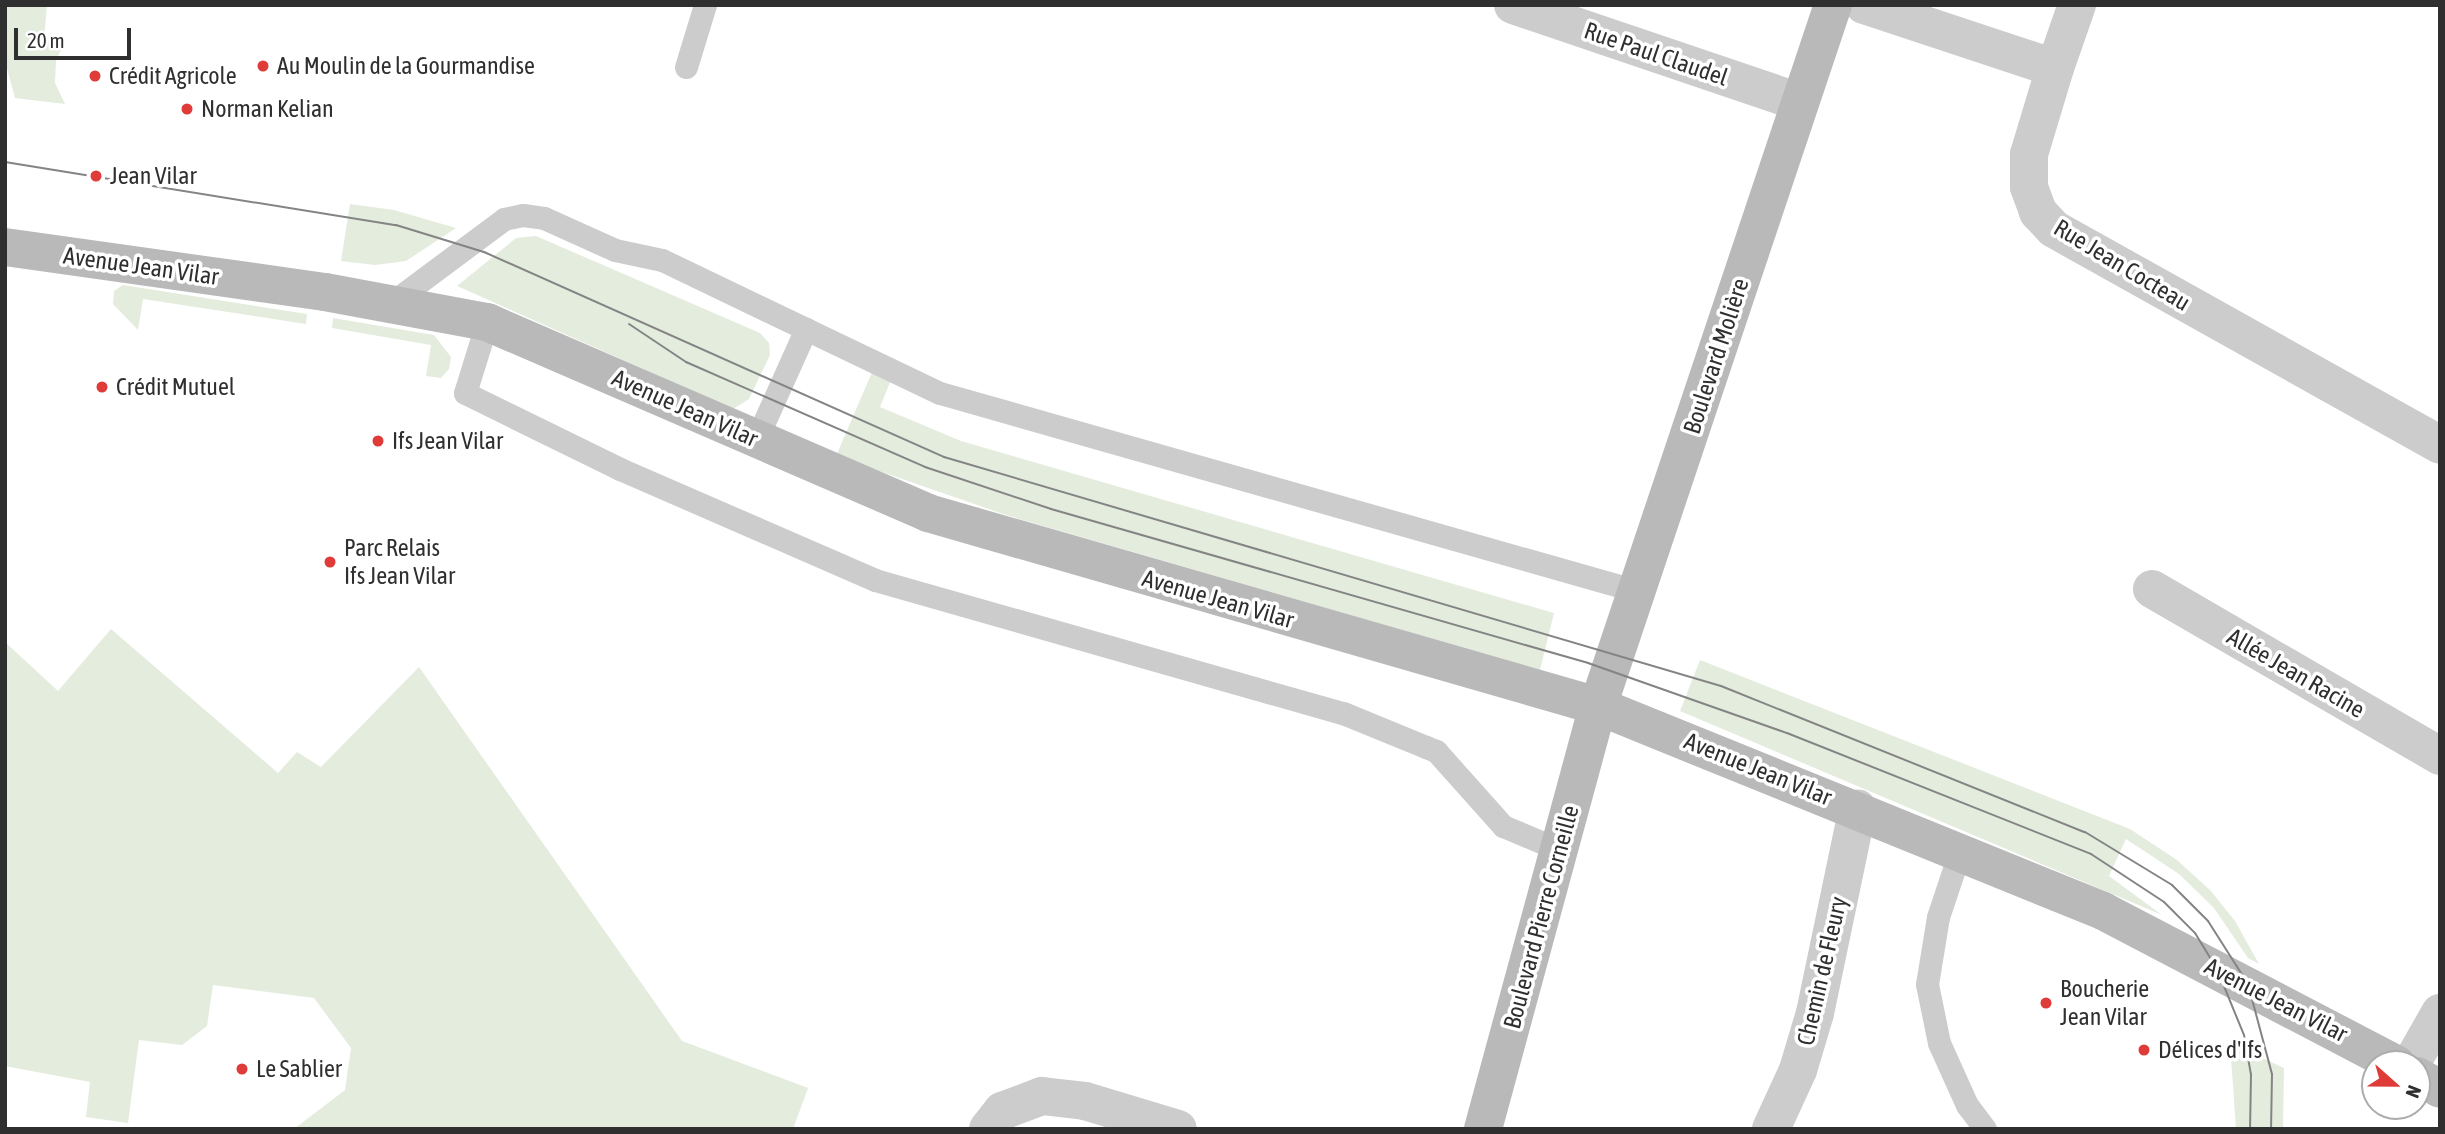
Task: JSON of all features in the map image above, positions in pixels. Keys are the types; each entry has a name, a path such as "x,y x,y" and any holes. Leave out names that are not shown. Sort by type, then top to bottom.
{"main road":[{"name":"Boulevard Molière","path":"1598,706 1833,5"},
{"name":"Avenue Jean Vilar","path":"5,247 390,304 487,323 929,513 1598,706 1858,808 2103,911 2369,1050"},
{"name":"Boulevard Pierre Corneille","path":"1483,1129 1598,706"}],"street":[{"name":"Rue Paul Claudel","path":"1513,5 1800,102"},
{"path":"1864,5 2054,68"},
{"name":"Rue Jean Cocteau","path":"2077,5 2054,68 2029,154 2029,187 2038,212 2054,229 2440,445"},
{"name":"Allée Jean Racine","path":"2152,589 2440,756"},
{"name":"Chemin de Fleury","path":"1771,1129 1798,1070 1815,1013 1858,808"},
{"path":"2419,1050 2440,1013"},
{"path":"988,1129 1002,1111 1042,1096 1085,1101 1178,1129"}],"lane":[{"path":"686,67 705,5"},
{"path":"390,304 504,219 523,215 544,218 615,250 662,260 940,393 1637,591"},
{"path":"487,323 465,393 620,469 875,580 1343,713 1436,751 1503,826 1560,850"},
{"path":"756,440 806,329"},
{"path":"1960,850 1938,917 1927,984 1939,1043 1967,1105 1984,1129"}],"shaded area":[{"path":"5,5 47,5 44,40 65,42 56,60 55,83 65,104 15,98 5,61"},
{"path":"350,204 394,210 456,228 406,261 375,265 341,261"},
{"path":"536,236 760,333 769,343 770,355 749,399 733,409 457,286 516,238"},
{"path":"123,285 307,314 306,324 143,299 138,330 113,304 114,291"},
{"path":"333,318 434,335 451,357 449,369 441,378 426,376 431,345 332,328"},
{"path":"873,370 891,380 880,407 961,441 1554,613 1540,670 1006,515 836,456"},
{"path":"111,629 278,773 297,752 321,767 419,667 682,1041 808,1088 793,1129 294,1129 345,1090 351,1048 314,998 213,985 207,1026 182,1045 139,1040 128,1123 86,1117 90,1082 5,1066 5,642 58,691"},
{"path":"1700,660 2130,829 2177,860 2210,890 2235,921 2259,964 2248,958 2214,908 2179,874 2126,839 2109,876 2162,915 1680,711"},
{"path":"2230,1043 2284,1068 2283,1129 2236,1129"}],"tram line":[{"path":"5,162 396,225 484,252 944,457 1721,686 2085,832 2172,885 2208,921 2248,984 2272,1074 2271,1129"},
{"path":"629,324 686,362 925,467 1051,509 1588,663 1787,733 2091,854 2164,902 2195,933 2217,969 2244,1035 2251,1074 2250,1129"}],"place":[{"name":"Au Moulin de la Gourmandise","path":"263,66"},
{"name":"Crédit Agricole","path":"95,76"},
{"name":"Norman Kelian","path":"187,109"},
{"name":"Jean Vilar","path":"96,176"},
{"name":"Crédit Mutuel","path":"102,387"},
{"name":"Ifs Jean Vilar","path":"378,441"},
{"name":"Parc Relais Ifs Jean Vilar","path":"330,562"},
{"name":"Boucherie Jean Vilar","path":"2046,1003"},
{"name":"Délices d'Ifs","path":"2144,1050"},
{"name":"Le Sablier","path":"242,1069"}]}
